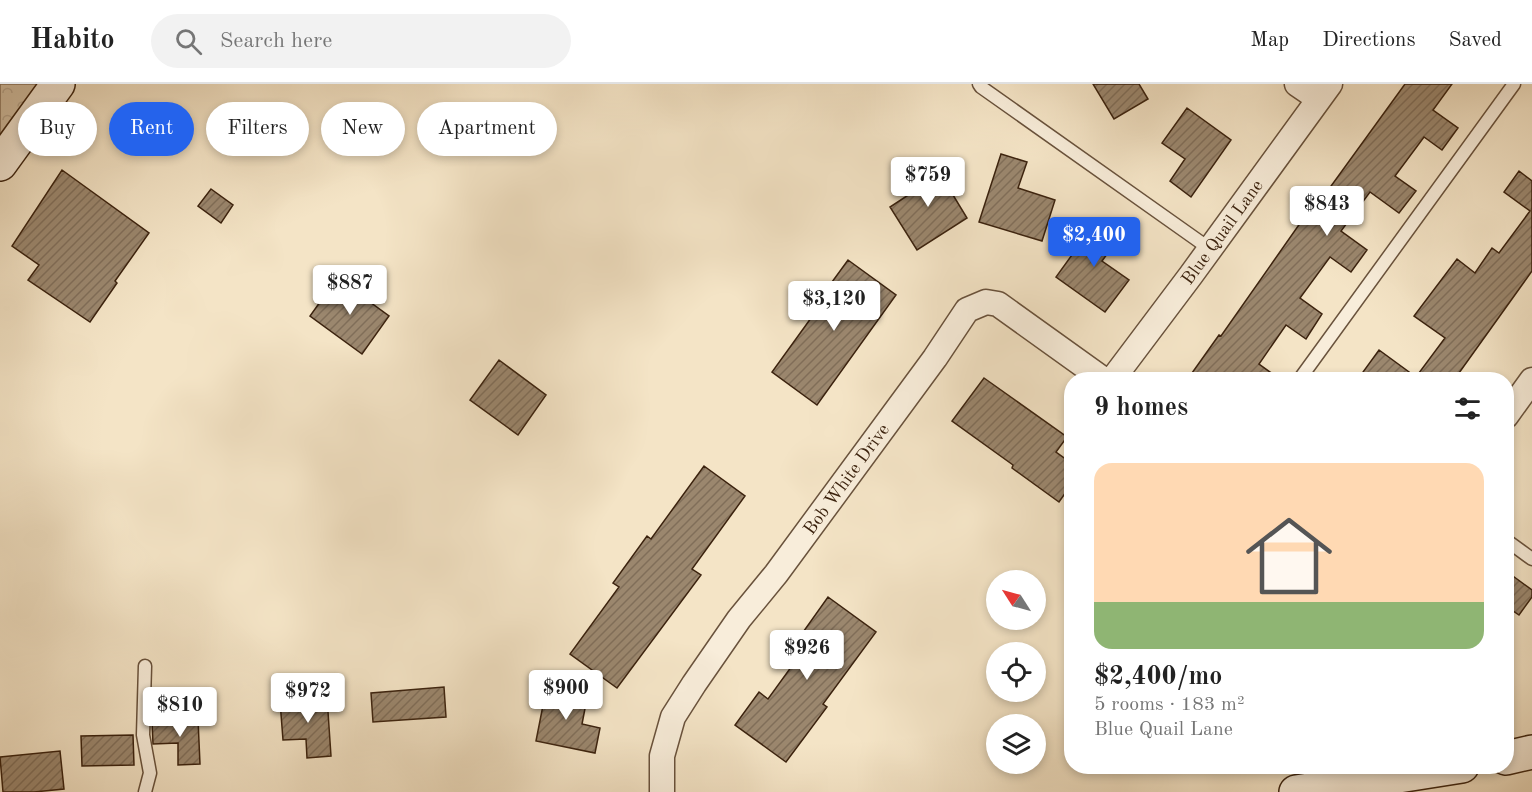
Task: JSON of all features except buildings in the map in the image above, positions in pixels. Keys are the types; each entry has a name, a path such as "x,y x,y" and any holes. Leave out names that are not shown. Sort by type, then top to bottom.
{"main road":[{"path":"0,164 58,84"},
{"path":"1514,756 1532,752"},
{"path":"1296,792 1411,774"}],"street":[{"path":"1297,84 1324,92"},
{"name":"Blue Quail Lane","path":"1118,372 1324,92"},
{"name":"Bob White Drive","path":"662,792 662,756 673,717 739,619 783,564 935,358 967,310 986,302 998,304 1093,372"},
{"path":"1514,405 1532,380"}],"lane":[{"path":"979,84 1210,249"},
{"path":"1305,372 1514,84"},
{"path":"1514,546 1532,559"},
{"path":"145,666 143,735 150,773 146,792"}],"green space":[{"path":"0,84 40,84 27,102 18,102 18,114 0,139"}]}
